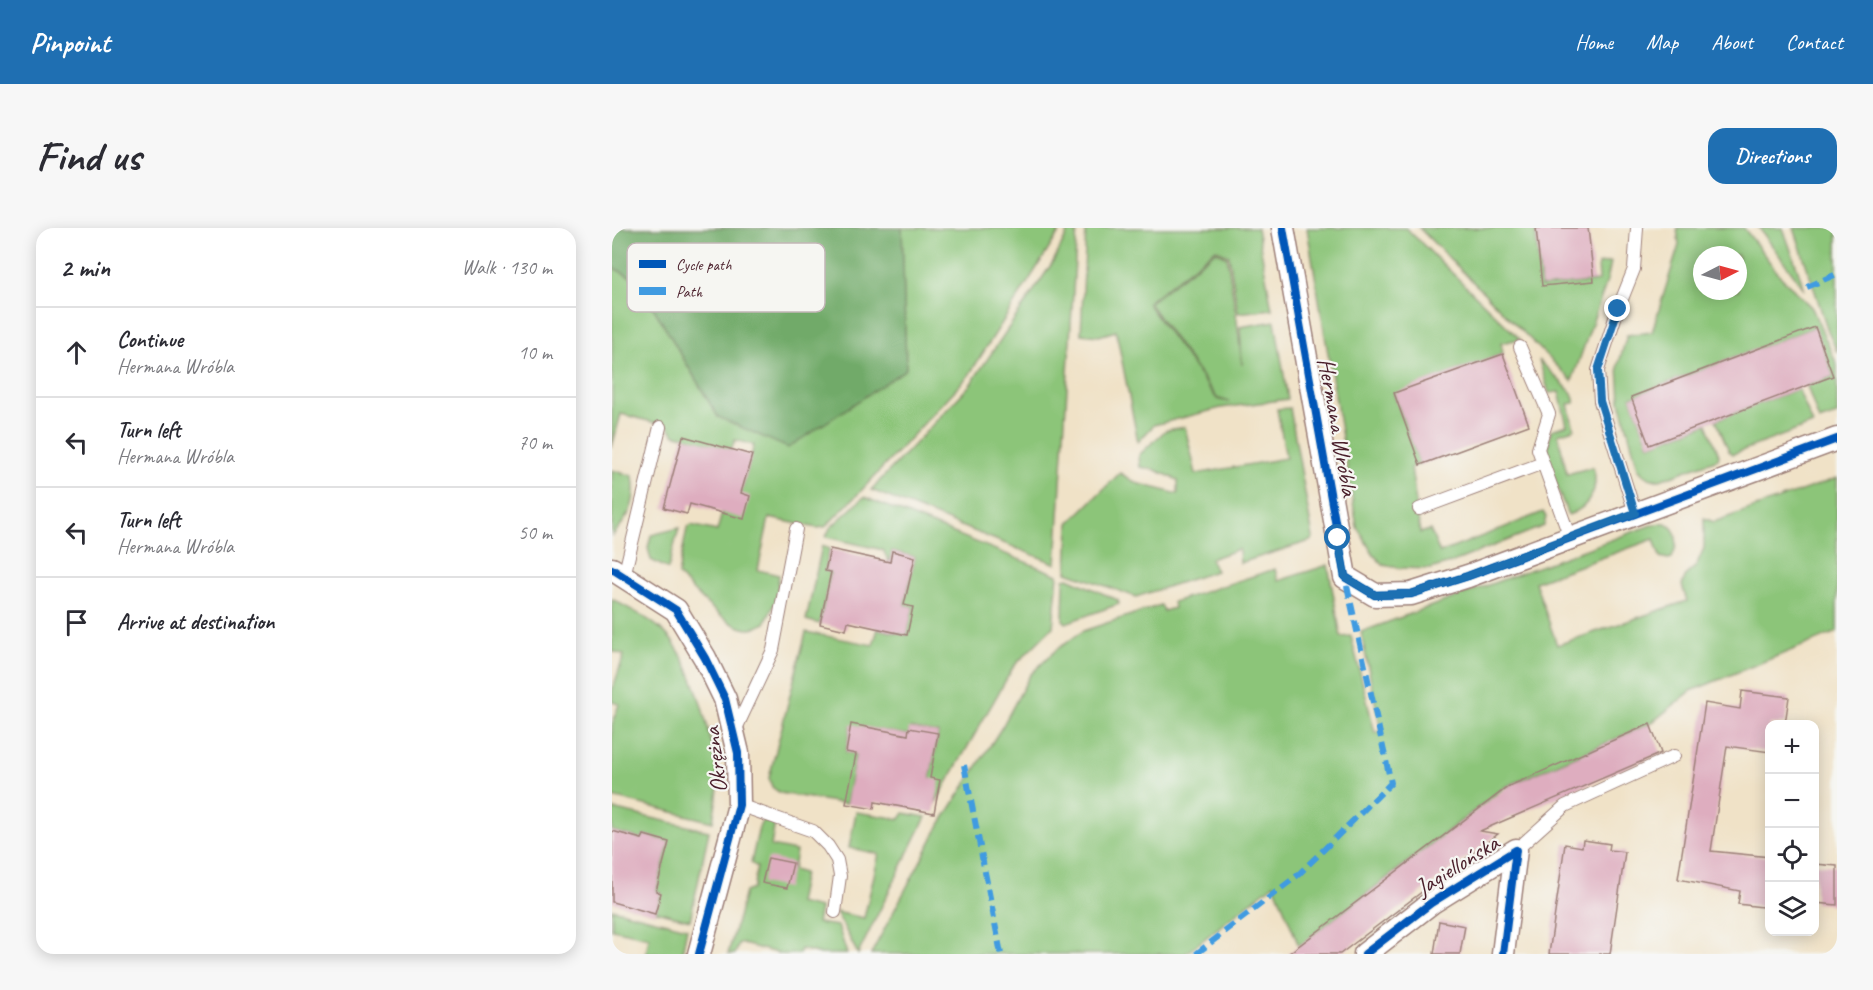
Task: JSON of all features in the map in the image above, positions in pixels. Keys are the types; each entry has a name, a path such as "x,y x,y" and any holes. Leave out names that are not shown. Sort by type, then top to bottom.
{"street":[{"name":"Hermana Wróbla","path":"1283,228 1345,577 1375,595 1411,594 1468,576 1837,439"},
{"name":"Okrężna","path":"618,573 676,610 705,658 725,699 734,734 738,753 739,805 699,954"},
{"name":"Jagiellońska","path":"1365,954 1431,903 1516,850"},
{"name":"Jagiellońska","path":"1503,954 1516,850"}],"lane":[{"path":"1635,513 1600,401 1598,370 1634,269 1637,228"},
{"path":"1520,347 1549,414 1538,449 1570,538"},
{"path":"618,573 660,427"},
{"path":"1419,509 1543,463"},
{"path":"734,734 773,650 796,530"},
{"path":"1516,850 1565,806 1674,756"},
{"path":"739,805 813,831 828,846 837,860 840,876 835,912"}],"green space":[{"path":"612,228 902,228 906,369 788,448 718,417 656,312 825,312 825,243 627,243 627,275 612,267"},
{"path":"902,228 1062,228 969,375 825,527 817,528 769,518 758,570 779,575 776,601 765,623 751,629 742,628 722,617 678,575 687,528 691,525 717,531 722,513 741,493 754,445 735,440 731,450 674,434 668,426 621,414 612,447 612,267 627,275 627,312 656,312 718,417 906,369"},
{"path":"1070,228 1077,228 1056,564 871,490 970,385 1053,262"},
{"path":"1086,228 1257,228 1272,309 1238,313 1229,256 1216,249 1147,303 1217,399 1229,402 1217,398 1149,303 1216,251 1227,257 1242,365 1240,327 1275,321 1288,399 1221,408 1154,425 1138,442 1116,331 1099,336 1081,334"},
{"path":"1307,228 1406,228 1520,339 1501,343 1503,354 1394,394 1420,464 1411,467 1420,533 1430,530 1440,553 1543,512 1546,517 1544,526 1431,569 1383,565 1373,554 1357,527"},
{"path":"1419,228 1535,228 1541,287 1599,281 1598,264 1611,262 1607,281 1572,381"},
{"path":"1677,228 1744,228 1781,277 1812,308 1837,365 1837,415 1819,421 1807,386 1833,376 1815,327 1631,397 1649,445 1707,424 1719,455 1718,459 1660,480 1650,478 1638,468 1620,401 1618,366 1627,335 1652,332 1679,245"},
{"path":"1759,228 1783,228 1805,290"},
{"path":"1794,228 1837,228 1837,352 1828,331"},
{"path":"1539,360 1572,393 1575,403 1568,404 1574,429 1558,434 1567,474 1593,467 1595,475 1594,490 1587,503 1568,515 1546,459 1551,430 1567,425 1559,392 1549,393"},
{"path":"1798,389 1813,424 1733,454 1729,451 1716,420"},
{"path":"1290,408 1313,538 1310,541 1240,563 1239,549 1210,559 1216,571 1136,597 1067,572 1069,523 1120,473 1136,483 1178,494 1178,480 1153,469 1140,467 1139,455 1166,430 1185,427 1196,474 1286,458 1277,409"},
{"path":"612,470 633,476 634,494 628,515 612,536"},
{"path":"1837,478 1837,632 1691,691 1650,724 1505,787 1299,946 1274,884 1185,954 871,954 941,823 1002,727 1030,675 1056,650 1083,631 1161,605 1164,611 1174,608 1173,602 1275,569 1278,581 1328,565 1341,637 1351,636 1375,733 1381,731 1361,632 1654,524 1668,525 1672,528 1676,545 1672,558 1660,557 1654,539 1535,582 1557,645 1687,601 1682,585 1686,575 1696,566 1704,548 1704,518 1714,522"},
{"path":"864,497 1058,575 1053,627 1014,666 936,802 930,778 938,733 910,728 908,735 851,725 846,752 856,754 846,804 780,793 772,787 769,778 806,632 873,645 878,629 907,635 913,607 904,605 915,557 892,551 889,562 883,550 826,537 830,528"},
{"path":"679,528 668,569 651,560 648,548 651,535"},
{"path":"822,546 830,549 825,571 831,572 820,624 806,620"},
{"path":"1068,578 1118,600 1119,604 1066,623 1063,620 1064,579"},
{"path":"612,599 663,631 678,650 687,667 702,708 713,750 718,790 713,822 612,797 612,725 619,704 612,702 612,691 624,655 612,651"},
{"path":"612,809 709,831 690,920 656,911 661,893 656,891 669,842 644,835 642,839 612,831"},
{"path":"856,812 900,819 904,813 926,817 858,954 836,912 864,918 879,854 849,848"},
{"path":"763,820 775,822 771,846 796,851 793,870 804,873 798,903 820,908 817,923 838,926 847,954 821,954 801,949 799,954 781,954 739,943 735,954 728,954 745,892 753,889 757,867 751,863 759,827"},
{"path":"612,909 687,928 682,954 646,954 649,937 612,929"}],"building":[{"path":"1536,228 1588,228 1594,281 1542,286"},
{"path":"1815,327 1833,376 1649,445 1631,397"},
{"path":"1503,354 1529,425 1420,465 1394,393"},
{"path":"683,436 752,455 741,493 750,496 744,519 690,504 687,514 664,508"},
{"path":"830,549 890,562 892,551 915,557 904,605 913,607 907,635 848,622 846,630 820,624 831,572 825,571"},
{"path":"1742,691 1789,697 1786,720 1765,720 1765,751 1727,746 1711,851 1765,856 1765,907 1738,904 1740,891 1678,879 1705,703 1740,709"},
{"path":"851,724 908,735 909,728 938,733 930,778 940,780 934,813 875,802 874,809 846,804 856,754 846,752"},
{"path":"1650,724 1661,753 1480,831 1498,834 1340,954 1288,954 1509,786"},
{"path":"612,831 642,839 644,835 669,842 656,891 661,893 655,914 612,902"},
{"path":"1583,840 1610,844 1609,850 1625,852 1610,954 1549,954 1565,844 1582,847"},
{"path":"768,858 793,863 787,888 762,883"},
{"path":"1819,864 1837,866 1837,905 1819,903"},
{"path":"1439,921 1465,926 1460,954 1434,954"}],"marked path":[{"path":"1807,287 1837,274"},
{"path":"1196,954 1298,875 1391,783 1345,577"},
{"path":"964,765 1001,954"}],"cycle path":[{"path":"1283,228 1345,577 1375,595 1411,594 1468,576 1837,439"},
{"path":"612,569 676,610 705,658 725,699 738,753 739,805 699,954"},
{"path":"1365,954 1431,903 1516,850 1503,954"}],"route":[{"path":"1338,538 1345,577 1375,595 1411,594 1468,576 1635,513 1600,401 1598,370 1618,309"}]}
